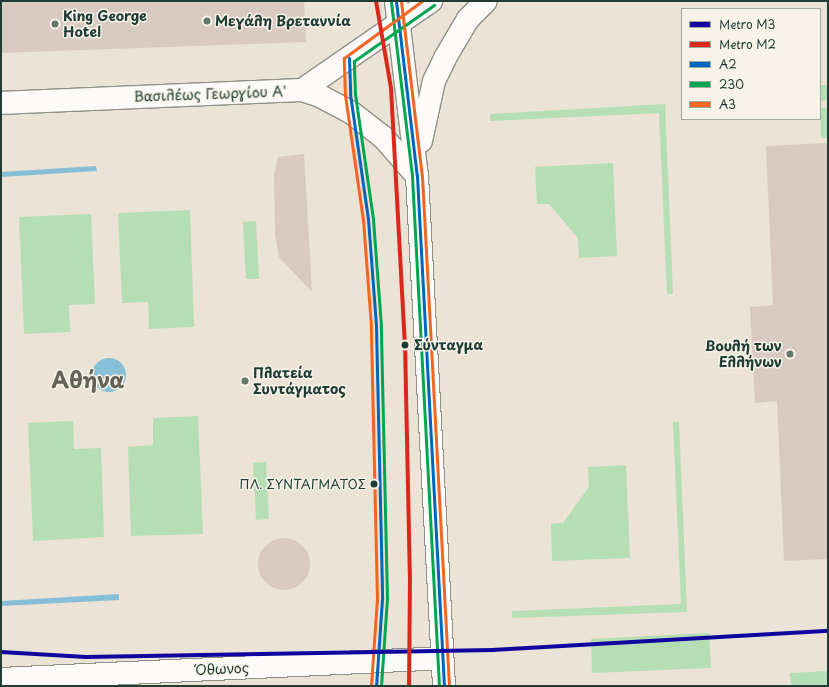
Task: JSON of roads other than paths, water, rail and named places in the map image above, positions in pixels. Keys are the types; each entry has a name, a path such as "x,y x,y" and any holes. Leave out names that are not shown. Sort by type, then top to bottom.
{"main road":[{"path":"396,1 417,176 444,686"},
{"name":"Βασιλέως Γεωργίου Α'","path":"1,104 302,90 431,1"},
{"path":"417,176 426,112 434,82 454,39 468,19 486,1"},
{"path":"302,90 326,98 352,113 383,137 417,176"},
{"name":"Όθωνος","path":"1,679 443,658"}],"water":[{"path":"96,166 97,171 1,177 1,172"},
{"path":"106,358 112,358 121,363 125,369 125,381 121,387 112,392 106,392 97,387 92,378 92,372 97,363"},
{"path":"119,594 119,600 1,606 1,601"}],"metro line":[{"name":"Μ2","path":"376,1 391,88 405,343 410,577 409,686"},
{"name":"Μ3","path":"1,652 86,657 494,650 828,631"}],"place":[{"name":"Μεγάλη Βρεταννία","path":"207,21"},
{"name":"King George Hotel","path":"55,24"},
{"name":"Σύνταγμα","path":"405,345"},
{"name":"Βουλή των Ελλήνων","path":"790,354"},
{"name":"Πλατεία Συντάγματος","path":"245,381"},
{"name":"ΠΛ. ΣΥΝΤΑΓΜΑΤΟΣ","path":"374,484"}],"district":[{"name":"Αθήνα","path":"88,379"}]}
